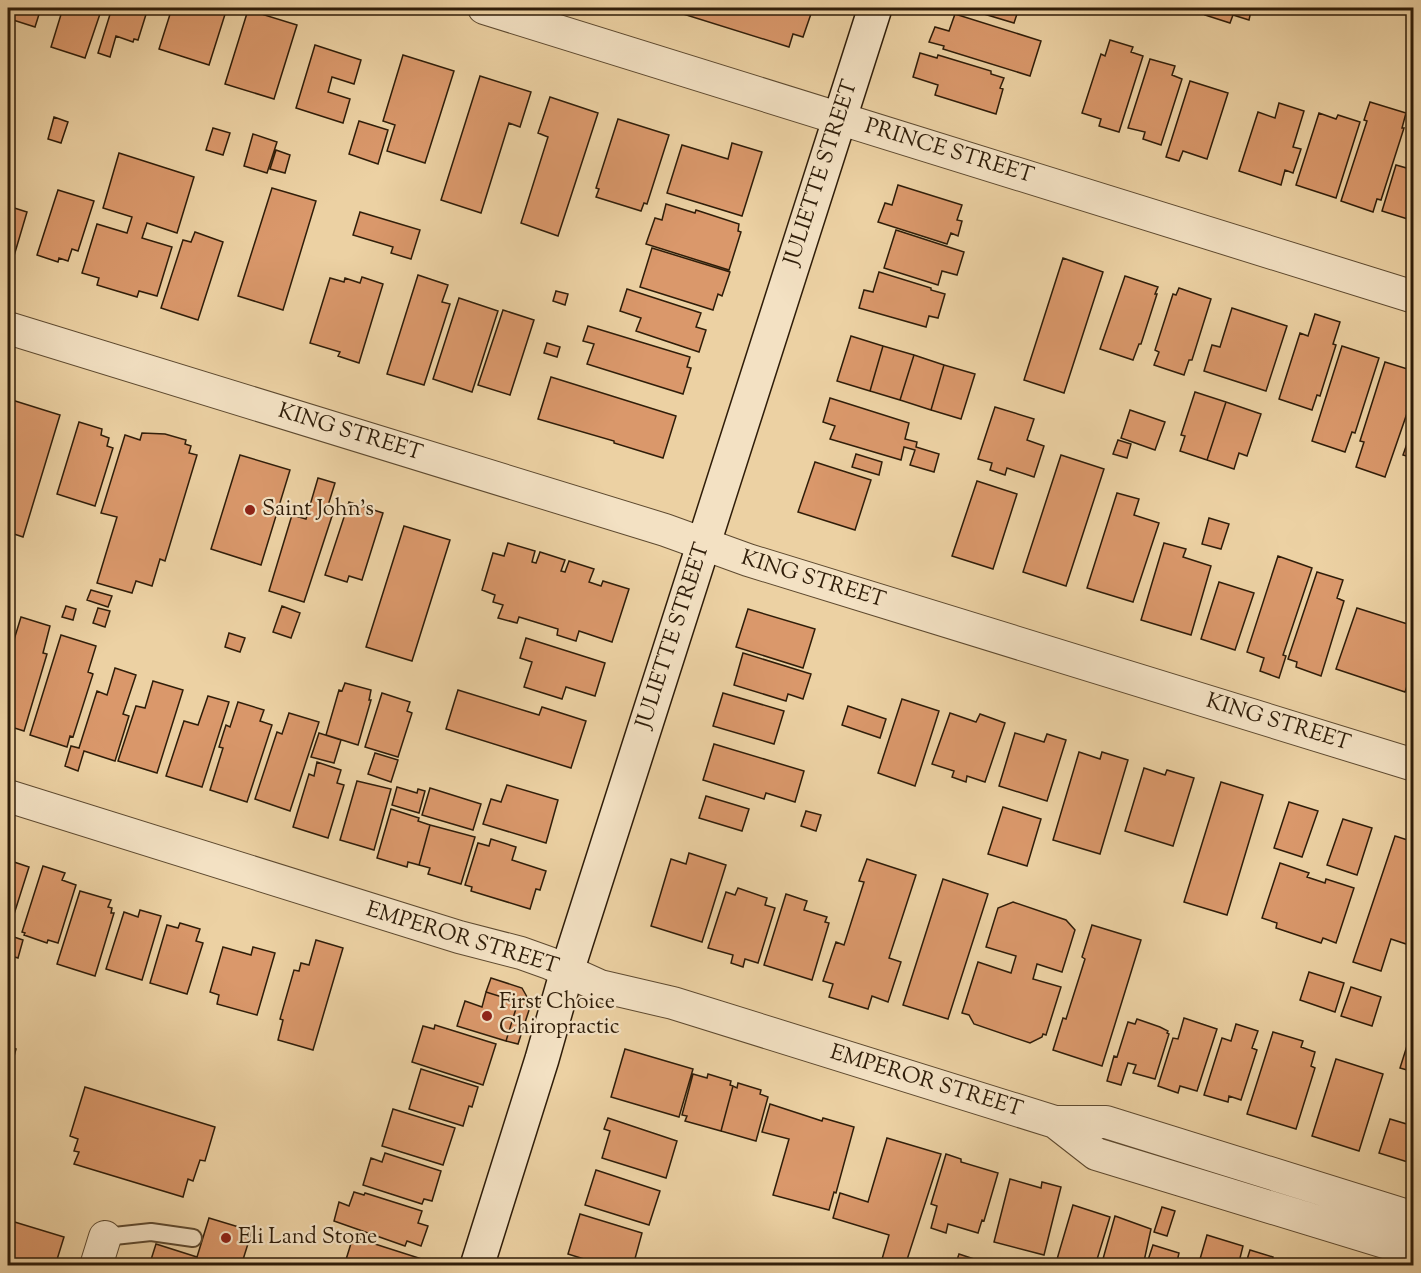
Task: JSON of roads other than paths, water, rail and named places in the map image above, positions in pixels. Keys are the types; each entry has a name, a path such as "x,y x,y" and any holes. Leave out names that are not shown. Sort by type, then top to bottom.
{"main road":[{"name":"JULIETTE STREET","path":"477,1266 567,971 875,8"}],"street":[{"name":"PRINCE STREET","path":"484,8 1413,297"},
{"name":"KING STREET","path":"8,328 665,530 748,560 1413,765"},
{"name":"EMPEROR STREET","path":"8,796 447,934 521,953 600,986 673,1004 1055,1122 1106,1122 1413,1218"},
{"name":"EMPEROR STREET","path":"1055,1122 1096,1154 1413,1251"}],"lane":[{"path":"100,1251 151,1232 193,1238"}],"place":[{"name":"Saint John's","path":"250,510"},
{"name":"First Choice Chiropractic","path":"487,1016"},
{"name":"Eli Land Stone","path":"226,1238"}]}
